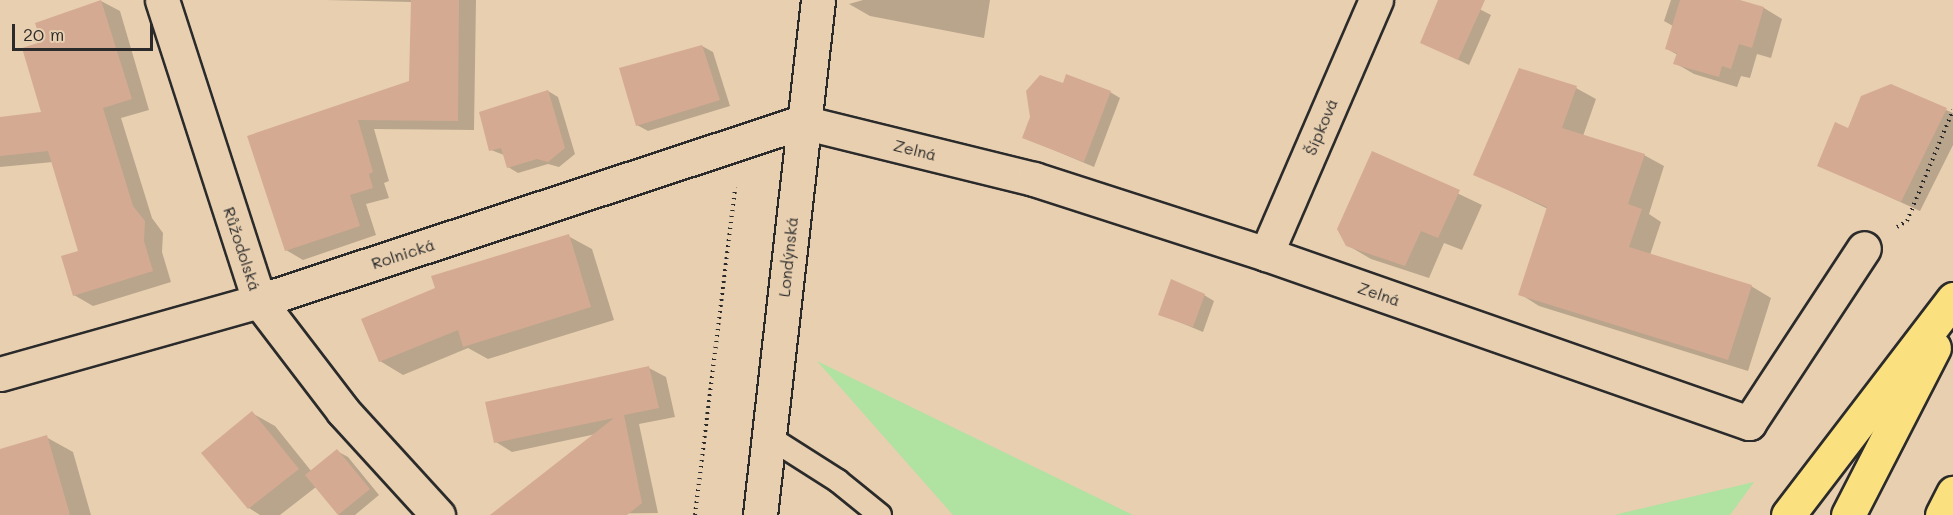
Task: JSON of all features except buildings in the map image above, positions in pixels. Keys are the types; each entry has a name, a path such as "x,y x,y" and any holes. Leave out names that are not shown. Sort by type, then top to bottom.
{"highway":[{"path":"1788,515 1953,299"},
{"path":"1848,515 1953,311"},
{"path":"1942,515 1953,493"}],"street":[{"name":"Růžodolská","path":"162,0 259,302 343,411 438,515"},
{"name":"Londýnská","path":"760,515 802,122 819,0"},
{"name":"Šípková","path":"1266,254 1376,0"},
{"name":"Rolnická","path":"0,374 259,302 802,122"},
{"name":"Zelná","path":"802,122 1034,179 1266,254 1749,423 1864,248"}],"lane":[{"path":"769,437 838,481 880,515"}],"path":[{"path":"1864,248 1907,221 1953,110"},
{"path":"695,515 736,177"}],"green space":[{"path":"817,361 1133,515 953,515"},
{"path":"1754,482 1730,515 1614,515"}]}
